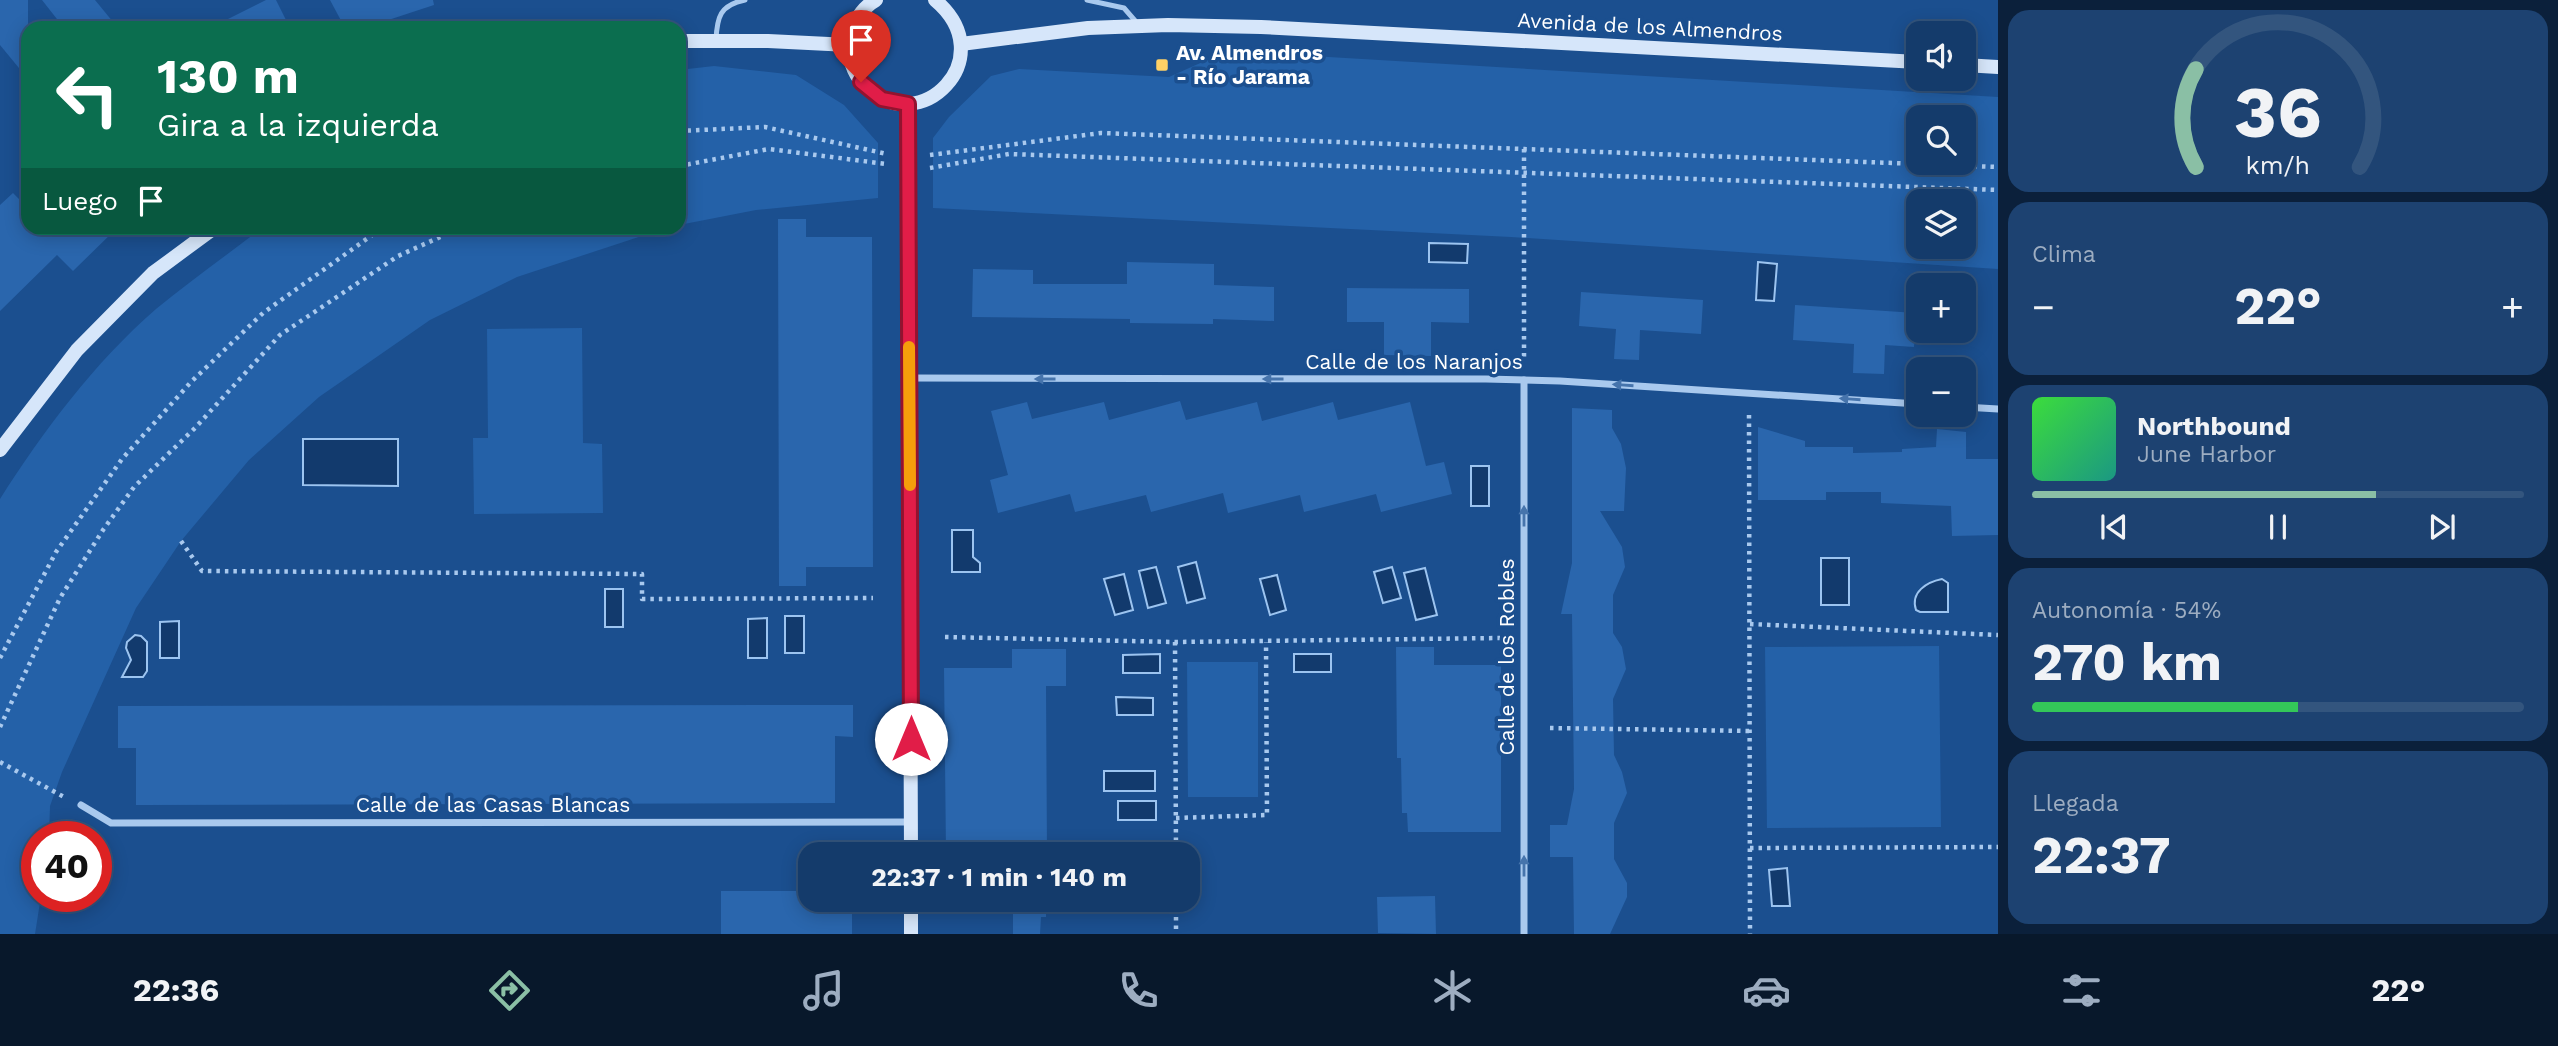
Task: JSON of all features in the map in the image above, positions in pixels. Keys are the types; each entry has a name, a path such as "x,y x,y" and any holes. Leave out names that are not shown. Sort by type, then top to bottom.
{"street":[{"path":"870,1 856,21 849,44 850,58 861,82 882,99 908,104 936,95 956,73 961,59 958,27 949,12 936,0"},
{"name":"Avenida de los Almendros","path":"961,44 1088,28 1139,25 1261,27 1906,61"},
{"path":"686,41 849,44"},
{"path":"1976,66 1998,67"},
{"path":"908,104 911,842"},
{"path":"0,450 77,350 153,274 205,235"},
{"name":"Calle de los Naranjos","path":"909,378 1524,380 1906,403"},
{"name":"Calle de los Robles","path":"1524,380 1524,934"},
{"path":"1976,408 1998,409"},
{"name":"Calle de las Casas Blancas","path":"80,805 111,823 911,822"},
{"path":"911,912 911,934"}],"lane":[{"path":"716,41 717,22 723,10 745,0"},
{"path":"1087,0 1124,8 1139,25"}],"path":[{"path":"686,131 765,127 888,154"},
{"path":"922,156 1101,133 1998,167"},
{"path":"686,165 769,149 888,164"},
{"path":"1524,149 1524,362"},
{"path":"923,169 1009,154 1998,190"},
{"path":"0,658 56,552 122,458 191,382 263,313 372,235"},
{"path":"0,727 60,598 134,487 195,428 280,335 398,256 444,235"},
{"path":"1749,415 1750,934"},
{"path":"181,541 202,571 642,574 642,599 873,598"},
{"path":"1750,624 1998,635"},
{"path":"945,637 1175,642 1500,638"},
{"path":"1175,642 1176,842"},
{"path":"1176,818 1267,815 1266,642"},
{"path":"1550,728 1750,731"},
{"path":"0,762 80,805"},
{"path":"1750,848 1998,847"},
{"path":"1176,912 1176,934"}],"shaded area":[{"path":"1227,51 1998,97 1998,269 1511,237 933,208 933,138 949,117 991,76 1019,69 1169,77"},
{"path":"714,66 796,75 844,105 878,143 878,198 756,210 686,224 686,69"},
{"path":"253,235 645,235 517,277 430,320 319,397 249,460 181,541 136,608 62,772 50,806 50,821 21,821 21,912 38,912 35,934 0,934 0,499 71,398 133,330 156,309"},
{"path":"1429,243 1468,244 1467,263 1429,262"},
{"path":"1758,262 1777,264 1774,301 1756,300"},
{"path":"582,328 583,443 602,444 603,513 474,514 473,438 488,438 487,329"},
{"path":"303,439 398,439 398,486 303,485"},
{"path":"1471,466 1489,466 1489,506 1471,506"},
{"path":"952,530 973,530 973,557 980,563 980,572 952,572"},
{"path":"1821,558 1849,558 1849,605 1821,605"},
{"path":"1196,562 1205,598 1187,603 1178,567"},
{"path":"1156,567 1166,603 1148,608 1139,571"},
{"path":"1392,567 1401,598 1383,603 1374,572"},
{"path":"1425,568 1437,615 1416,620 1404,573"},
{"path":"1124,574 1133,610 1115,615 1104,579"},
{"path":"1277,575 1286,610 1270,615 1260,579"},
{"path":"1942,579 1948,583 1948,612 1916,610 1915,598 1921,589"},
{"path":"605,589 623,589 623,627 605,627"},
{"path":"785,616 804,616 804,653 785,653"},
{"path":"767,618 767,658 748,658 748,619"},
{"path":"179,621 179,658 160,658 160,622"},
{"path":"135,635 141,636 147,642 147,671 143,677 122,677 131,660 126,648 127,642"},
{"path":"1939,646 1941,827 1767,828 1765,647"},
{"path":"1160,654 1160,673 1123,673 1123,655"},
{"path":"1294,654 1331,654 1331,672 1294,672"},
{"path":"1187,662 1258,662 1258,797 1188,797"},
{"path":"1116,697 1153,698 1153,715 1117,715"},
{"path":"1104,771 1155,771 1155,791 1104,791"},
{"path":"1118,801 1156,801 1156,820 1118,820"},
{"path":"1787,868 1790,906 1772,906 1769,870"}],"building":[{"path":"0,0 28,0 28,21 21,21 21,70 0,45"},
{"path":"42,0 95,0 112,21 58,21"},
{"path":"266,0 276,0 286,21 224,21"},
{"path":"330,0 433,0 434,5 385,21 341,21"},
{"path":"13,193 21,201 21,235 110,235 73,271 57,255 0,311 0,205"},
{"path":"778,219 806,219 806,237 872,237 873,567 806,567 806,586 779,586"},
{"path":"1127,262 1214,264 1214,285 1274,287 1274,321 1213,319 1213,324 1130,323 1130,319 972,317 973,269 1033,270 1033,284 1127,284"},
{"path":"1347,288 1469,289 1469,323 1431,322 1431,356 1384,355 1384,322 1347,322"},
{"path":"1581,292 1703,300 1701,334 1640,330 1639,360 1614,359 1616,329 1579,326"},
{"path":"1795,305 1906,312 1906,343 1914,343 1914,347 1885,345 1884,374 1853,373 1854,344 1793,340"},
{"path":"1180,401 1186,420 1257,402 1262,421 1333,402 1338,420 1410,402 1426,466 1444,462 1452,494 1381,512 1376,494 1304,512 1300,495 1228,513 1223,493 1151,512 1146,495 1075,512 1070,494 998,513 990,480 1008,475 991,411 1027,402 1032,419 1104,402 1109,420"},
{"path":"1572,408 1612,410 1612,428 1621,444 1626,468 1624,511 1600,511 1622,547 1625,567 1613,595 1613,633 1622,647 1626,669 1613,699 1614,755 1627,793 1614,823 1614,859 1627,883 1627,897 1610,934 1574,934 1573,857 1550,857 1550,825 1567,825 1574,789 1572,614 1561,614 1572,563"},
{"path":"1758,427 1805,441 1805,447 1853,447 1853,453 1902,452 1902,449 1936,447 1937,429 1966,432 1966,459 1998,459 1998,535 1952,536 1951,506 1881,503 1881,492 1826,492 1826,500 1758,500"},
{"path":"1396,647 1434,647 1434,665 1501,665 1501,832 1408,832 1407,813 1402,813 1401,758 1397,758"},
{"path":"1012,649 1066,649 1066,686 1046,686 1047,842 946,842 944,668 1012,668"},
{"path":"853,705 853,737 835,736 835,803 136,805 136,748 118,748 118,706"},
{"path":"721,891 798,891 798,912 852,912 852,934 721,934"},
{"path":"1435,896 1436,934 1378,933 1377,897"},
{"path":"1013,912 1046,912 1046,917 1041,917 1040,934 1013,934"}],"slow traffic":[{"path":"909,347 910,485"}],"place":[{"name":"Av. Almendros - Río Jarama","path":"1162,65"}],"route":[{"path":"861,82 882,99 908,104 911,739"}]}
